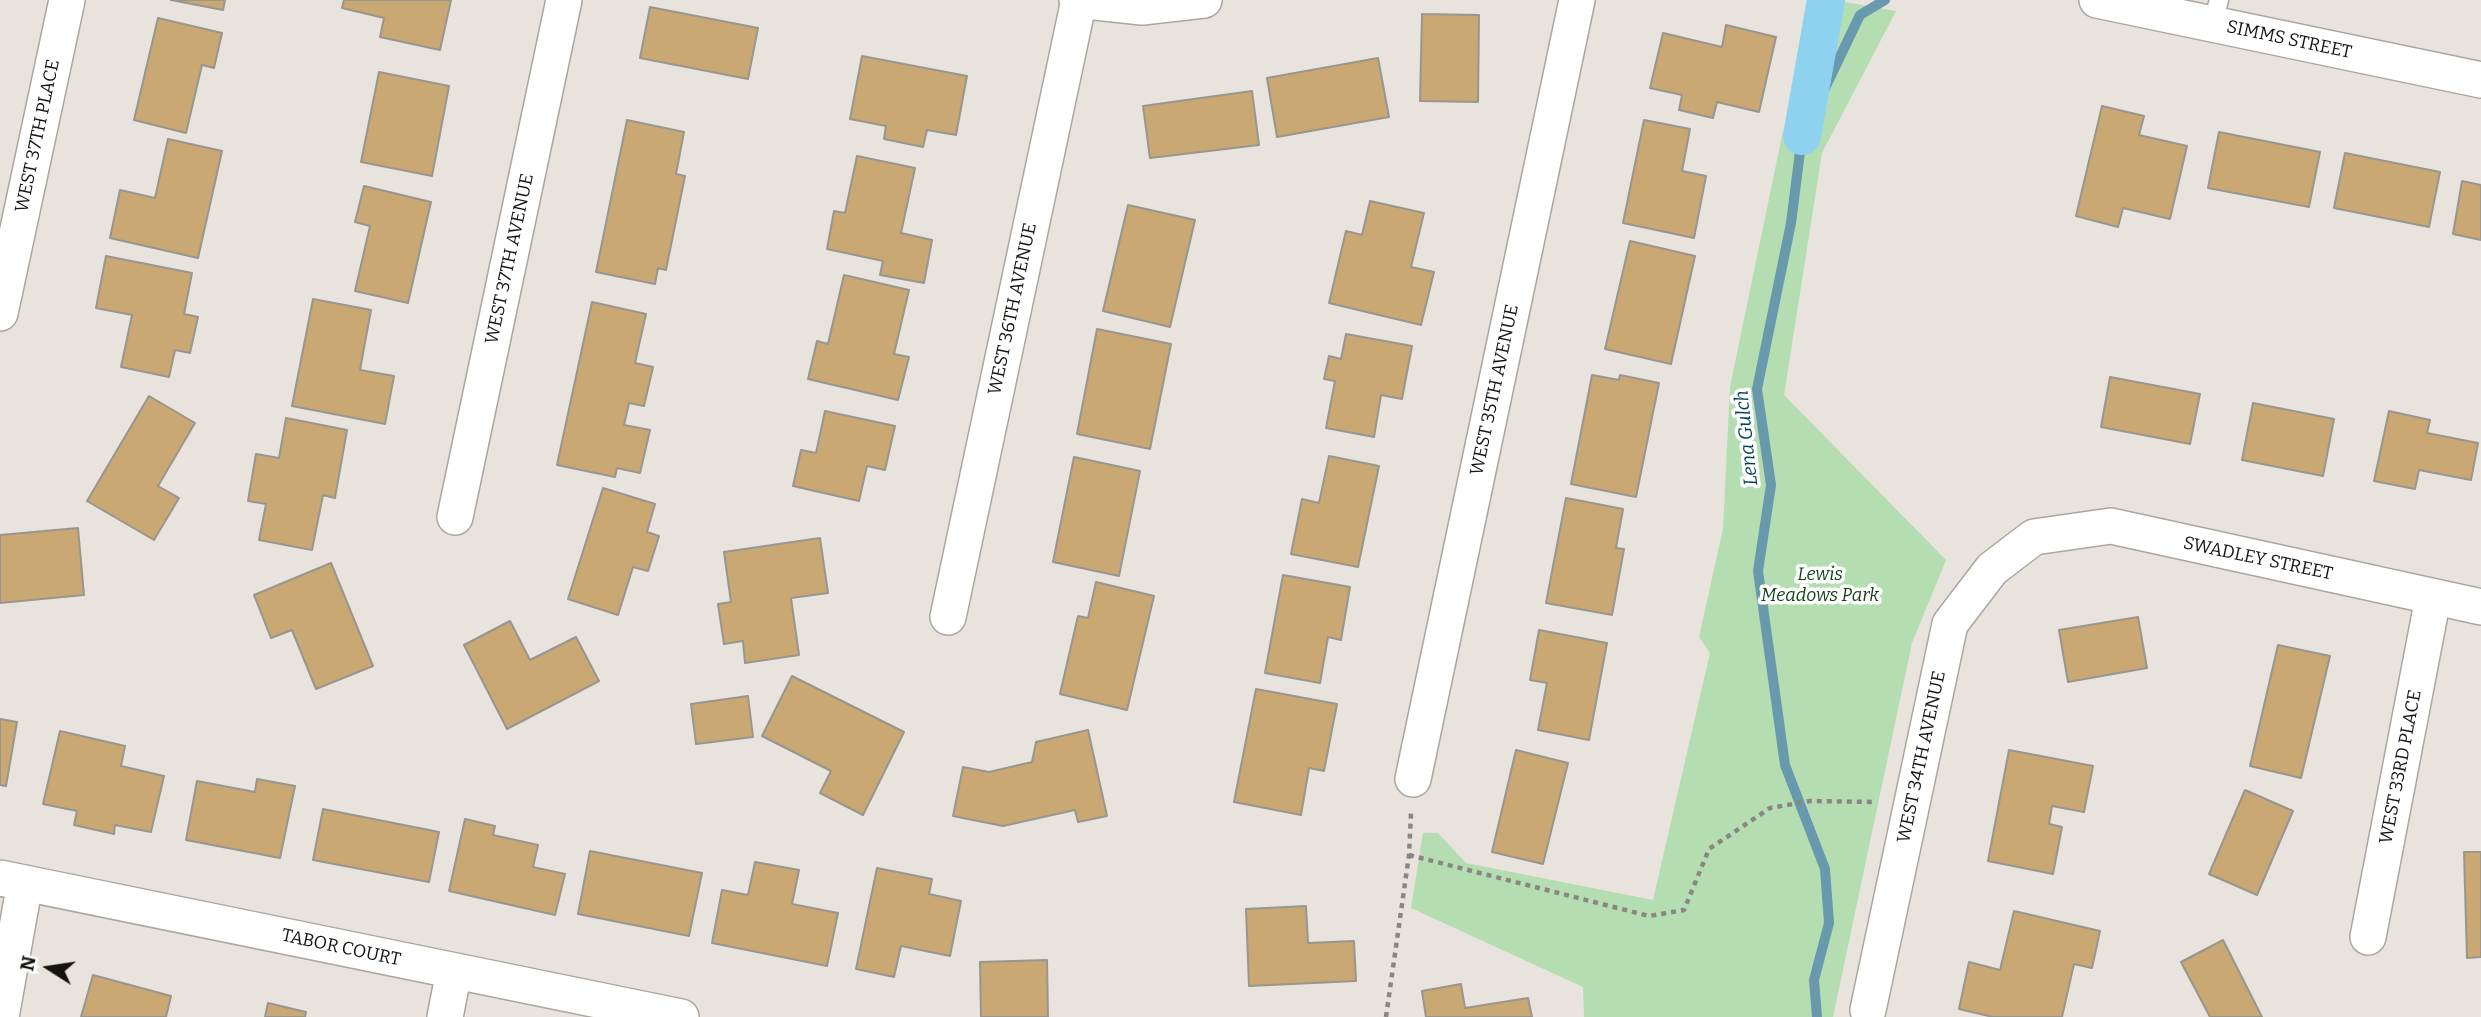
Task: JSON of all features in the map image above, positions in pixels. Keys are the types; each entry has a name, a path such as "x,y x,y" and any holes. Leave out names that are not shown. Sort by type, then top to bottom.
{"street":[{"name":"WEST 37TH PLACE","path":"0,313 67,0"},
{"name":"WEST 37TH AVENUE","path":"455,517 564,0"},
{"path":"1078,0 1142,7 1204,0"},
{"name":"WEST 36TH AVENUE","path":"948,617 1078,0"},
{"name":"WEST 35TH AVENUE","path":"1413,779 1577,0"},
{"name":"SIMMS STREET","path":"2097,0 2216,12 2481,80"},
{"name":"SWADLEY STREET","path":"2034,537 2111,526 2481,607"},
{"name":"WEST 34TH AVENUE","path":"1868,1010 1950,624 1992,569 2034,537"},
{"name":"WEST 33RD PLACE","path":"2368,937 2433,598"},
{"path":"1,1017 13,880"},
{"name":"TABOR COURT","path":"13,880 681,1017"},
{"path":"445,1017 454,971"}],"path":[{"path":"1387,1017 1409,855 1413,779"},
{"path":"1409,855 1649,916 1684,909 1709,849 1770,808 1799,802 1912,803"}],"green space":[{"name":"Lewis Meadows Park","path":"1833,0 1896,11 1822,153 1784,395 1946,560 1912,643 1833,1017 1584,1017 1583,987 1411,908 1423,833 1438,833 1466,863 1653,900 1710,653 1699,637 1723,529 1730,387 1783,131"}],"building":[{"path":"171,0 225,0 223,10"},
{"path":"344,0 451,0 440,50 380,37 384,18 342,8"},
{"path":"650,7 758,28 748,79 640,58"},
{"path":"1422,14 1479,15 1478,102 1420,101"},
{"path":"158,18 222,33 214,68 202,65 186,133 134,120"},
{"path":"1726,25 1776,37 1759,112 1717,102 1713,118 1679,110 1682,95 1650,88 1663,33 1722,47"},
{"path":"862,56 967,76 956,135 927,130 923,147 884,139 886,126 850,119"},
{"path":"1378,58 1389,117 1277,137 1267,78"},
{"path":"379,72 449,86 432,176 361,162"},
{"path":"1252,91 1259,145 1150,158 1143,106"},
{"path":"2102,106 2144,116 2139,135 2187,146 2170,219 2123,208 2118,227 2076,216"},
{"path":"627,120 684,132 676,174 685,176 666,270 658,268 655,284 596,272"},
{"path":"1644,120 1690,129 1682,171 1706,176 1694,238 1623,223"},
{"path":"2219,132 2320,152 2309,207 2208,188"},
{"path":"168,139 222,151 198,258 110,238 120,190 155,198"},
{"path":"2345,153 2440,172 2429,227 2334,208"},
{"path":"857,156 915,168 901,233 932,240 924,283 880,275 883,261 827,249 834,211 845,213"},
{"path":"2462,181 2481,185 2481,240 2453,234"},
{"path":"364,186 431,202 408,303 355,291 370,226 355,222"},
{"path":"1370,201 1424,213 1411,267 1434,272 1421,325 1329,303 1346,231 1362,235"},
{"path":"1128,205 1195,220 1170,327 1103,311"},
{"path":"1630,241 1695,256 1671,364 1605,349"},
{"path":"106,256 192,273 184,314 198,317 190,353 175,350 169,377 121,367 132,315 96,308"},
{"path":"844,275 909,290 894,354 909,357 898,400 808,379 817,341 828,344"},
{"path":"313,299 371,310 360,370 394,376 385,424 292,406"},
{"path":"592,302 646,314 635,363 653,367 644,406 629,403 624,425 650,430 640,473 617,468 615,477 557,465"},
{"path":"1097,329 1171,344 1150,449 1077,434"},
{"path":"1346,334 1412,346 1402,399 1381,395 1374,437 1326,428 1335,381 1324,379 1329,356 1341,359"},
{"path":"1592,375 1619,380 1620,375 1659,383 1636,497 1571,484"},
{"path":"2110,377 2200,394 2190,444 2101,427"},
{"path":"149,396 195,423 158,486 179,498 154,540 87,501"},
{"path":"2253,403 2334,419 2323,476 2242,460"},
{"path":"825,411 895,426 885,470 867,466 859,501 793,486 801,450 816,453"},
{"path":"2389,411 2430,420 2427,433 2478,443 2471,480 2419,470 2415,489 2374,481"},
{"path":"286,418 347,430 335,498 323,495 312,550 259,540 266,504 248,501 256,454 279,458"},
{"path":"1329,456 1379,466 1358,567 1291,554 1302,499 1319,503"},
{"path":"1074,457 1140,471 1119,576 1053,562"},
{"path":"603,488 655,504 647,532 659,536 648,571 633,567 618,615 568,599"},
{"path":"1566,498 1623,509 1616,548 1624,549 1612,615 1546,603"},
{"path":"78,528 84,595 0,603 0,535"},
{"path":"820,538 828,593 791,598 799,655 745,663 743,641 724,644 718,604 731,602 724,552"},
{"path":"331,563 373,666 316,689 292,630 271,638 254,595"},
{"path":"1283,575 1350,587 1341,640 1328,637 1320,683 1265,673"},
{"path":"1096,582 1154,596 1127,710 1060,694 1078,616 1088,618"},
{"path":"2138,617 2147,668 2068,682 2059,630"},
{"path":"510,621 530,660 576,637 599,681 507,729 464,645"},
{"path":"1539,630 1607,643 1589,740 1538,730 1547,683 1530,680"},
{"path":"2278,645 2330,656 2301,778 2250,766"},
{"path":"792,676 904,732 863,815 820,793 831,771 762,736"},
{"path":"1256,689 1337,704 1324,771 1309,768 1301,815 1234,802"},
{"path":"748,696 753,737 696,744 691,704"},
{"path":"0,719 17,722 6,786 0,785"},
{"path":"1088,730 1107,816 1078,822 1075,810 1003,826 953,816 963,767 989,772 1032,762 1036,742"},
{"path":"60,731 125,746 121,766 164,776 151,832 115,825 114,834 74,825 77,811 43,804"},
{"path":"1516,750 1568,763 1543,864 1492,852"},
{"path":"2009,750 2093,766 2084,812 2052,806 2049,824 2062,827 2053,874 1988,861"},
{"path":"257,779 295,786 280,858 186,840 197,781 255,792"},
{"path":"2245,790 2293,811 2257,895 2209,874"},
{"path":"323,809 439,832 429,882 313,860"},
{"path":"465,819 495,826 493,835 538,845 533,867 565,874 555,915 449,891"},
{"path":"590,851 702,873 689,936 578,914"},
{"path":"2464,852 2481,852 2481,957 2467,958"},
{"path":"755,862 799,870 792,904 838,913 827,966 712,943 722,890 748,895"},
{"path":"877,868 932,879 929,894 961,901 950,956 901,946 894,977 856,969"},
{"path":"1306,906 1308,943 1354,941 1356,981 1249,986 1246,909"},
{"path":"2014,911 2100,931 2092,968 2074,964 2062,1017 1993,1017 1959,1009 1969,962 2000,970"},
{"path":"2223,940 2262,1017 2210,1017 2181,962"},
{"path":"1047,960 1048,1017 981,1017 980,962"},
{"path":"93,975 171,996 166,1017 81,1017"},
{"path":"1461,984 1465,1008 1528,998 1532,1017 1426,1017 1422,991"},
{"path":"268,1003 306,1012 305,1017 265,1017"}],"waterway":[{"path":"1802,136 1826,0"},
{"name":"Lena Gulch","path":"1817,1017 1814,980 1829,923 1825,869 1785,765 1758,571 1771,485 1757,389 1791,223 1802,136 1860,15 1885,0"}]}
